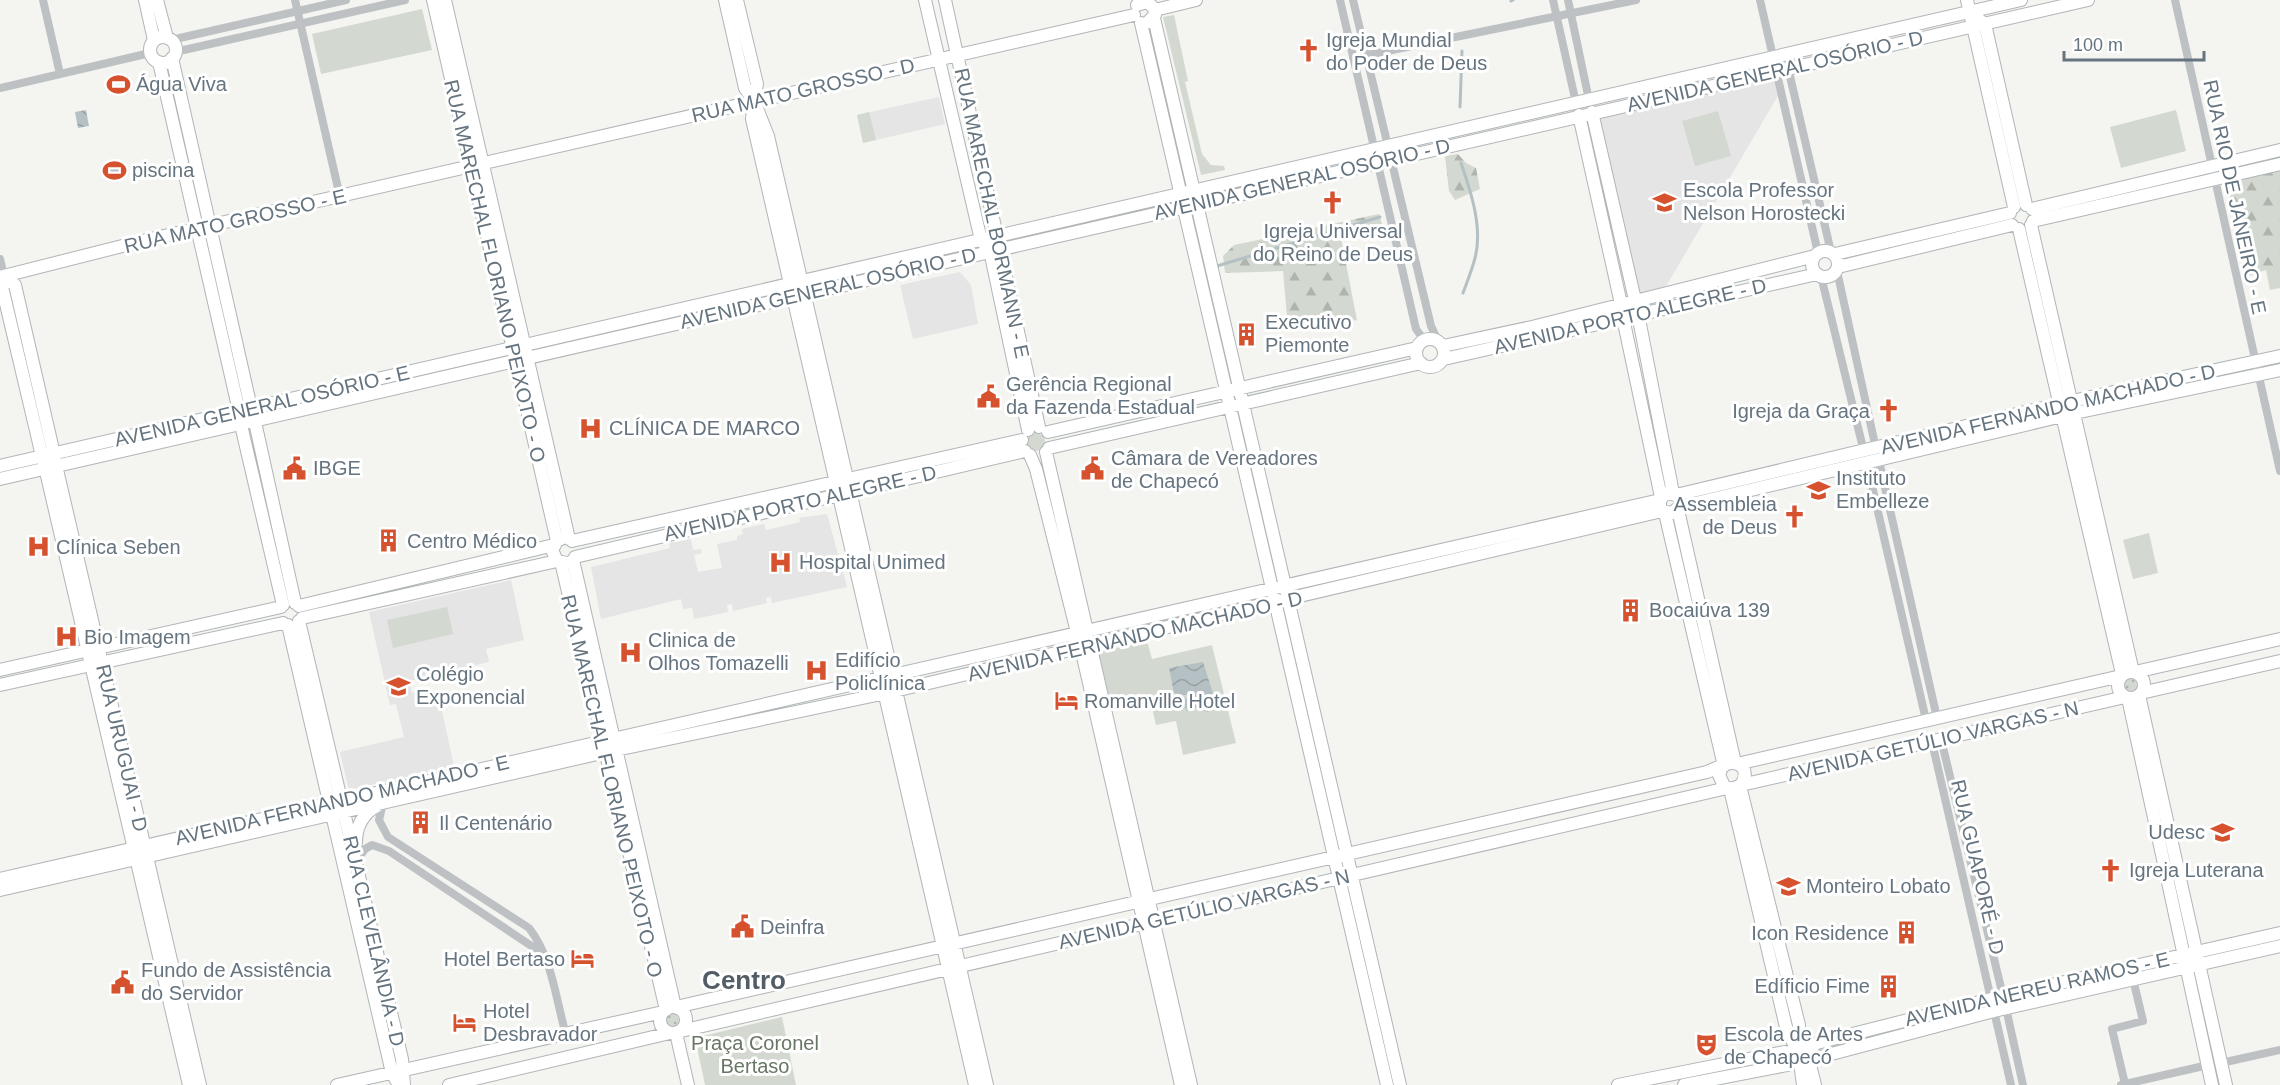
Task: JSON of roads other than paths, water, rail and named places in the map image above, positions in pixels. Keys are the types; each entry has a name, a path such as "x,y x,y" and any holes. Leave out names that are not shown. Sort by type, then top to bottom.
{"street":[{"path":"44,0 60,74"},
{"path":"145,0 154,40 155,58 180,124"},
{"path":"157,0 171,47 180,124 245,410"},
{"path":"295,0 340,196"},
{"path":"0,88 60,74 155,58 171,47 244,23 346,0"},
{"path":"154,40 171,47 247,36 405,0"},
{"name":"RUA MARECHAL FLORIANO PEIXOTO - O","path":"433,0 498,256 563,542"},
{"name":"RUA MARECHAL FLORIANO PEIXOTO - O","path":"445,0 476,165"},
{"name":"RUA MARECHAL BORMANN - E","path":"926,0 981,240 996,245"},
{"name":"RUA MARECHAL BORMANN - E","path":"945,0 978,149 1036,469 1077,605"},
{"path":"1152,8 1196,0"},
{"path":"1032,439 1041,455 1048,450 1236,404 1420,363 1434,366 1442,349 1431,326 1353,58 1340,0"},
{"path":"1353,0 1366,56 1382,153 1420,344 1417,358 1420,363"},
{"path":"1553,0 1621,304"},
{"path":"1568,0 1635,300"},
{"path":"1353,58 1636,0"},
{"path":"1760,0 1783,69 1837,269 1871,457"},
{"name":"AVENIDA GENERAL OSÓRIO - D","path":"520,353 1578,109 1968,6 2021,0"},
{"name":"AVENIDA GENERAL OSÓRIO - D","path":"1590,106 1783,69 2088,0"},
{"name":"RUA RIO DE JANEIRO - E","path":"2175,0 2280,471"},
{"path":"1236,404 1226,391 1137,11 1143,2 1152,8 1239,388 1236,404 1345,875 1400,1085"},
{"path":"732,5 745,87 754,101 752,119 773,184 888,678 949,945 975,1085"},
{"path":"1968,6 1979,26 2128,674"},
{"path":"1137,11 1148,22 1152,8"},
{"name":"RUA MATO GROSSO - D","path":"476,165 957,55 1137,11"},
{"path":"244,23 247,36"},
{"path":"1783,69 1816,254 1812,264 1819,275 1871,457 1932,719"},
{"path":"1159,100 1172,97"},
{"path":"960,153 978,149"},
{"path":"1819,275 1830,277 1837,269 2022,217 2132,191 2211,166 2280,150"},
{"path":"2132,191 2214,179 2280,164"},
{"name":"RUA MATO GROSSO - E","path":"2,277 476,165"},
{"path":"1595,186 1608,182"},
{"path":"1816,254 1833,253 2022,217"},
{"name":"AVENIDA GENERAL OSÓRIO - D","path":"798,289 981,240"},
{"name":"AVENIDA PORTO ALEGRE - D","path":"1442,349 1816,254"},
{"name":"RUA URUGUAI - D","path":"0,259 2,287 27,364 140,852 189,1085"},
{"name":"AVENIDA PORTO ALEGRE - D","path":"291,613 563,542 1032,439 1420,344 1442,349 1623,318 1819,275"},
{"path":"1638,314 1669,503"},
{"path":"1623,318 1669,503 1729,765 1719,779 1735,787 1799,1024 1798,1055 1803,1085"},
{"name":"AVENIDA GENERAL OSÓRIO - E","path":"0,479 49,461 245,410 520,353"},
{"name":"AVENIDA GENERAL OSÓRIO - E","path":"0,466 49,461 255,422 520,353"},
{"name":"AVENIDA FERNANDO MACHADO - D","path":"610,746 1278,585 1669,503 1871,457 2280,356"},
{"name":"AVENIDA FERNANDO MACHADO - D","path":"2067,408 2280,370"},
{"name":"RUA CLEVELÂNDIA - D","path":"255,422 291,613"},
{"name":"RUA CLEVELÂNDIA - D","path":"241,425 291,613 398,1072 404,1085"},
{"name":"RUA MARECHAL BORMANN - E","path":"1032,439 1048,450 1077,605 1149,923"},
{"name":"AVENIDA PORTO ALEGRE - D","path":"291,613 567,560 689,528 845,493 1032,439"},
{"name":"AVENIDA FERNANDO MACHADO - D","path":"610,746 891,692 1282,602 1669,503"},
{"path":"685,514 689,528"},
{"path":"563,542 577,548 567,560 554,556 563,542"},
{"name":"RUA MARECHAL FLORIANO PEIXOTO - O","path":"567,560 670,1009"},
{"path":"0,670 93,648 291,613"},
{"path":"0,685 291,613"},
{"name":"AVENIDA GETÚLIO VARGAS - N","path":"337,1085 566,1035 1340,854 2280,639"},
{"name":"AVENIDA GETÚLIO VARGAS - N","path":"449,1085 1149,923 1345,875 2280,661"},
{"path":"2128,674 2118,687 2133,696"},
{"path":"2128,674 2142,679 2133,696 2215,1064 2226,1085"},
{"name":"RUA GUAPORÉ - D","path":"1936,740 1949,773 1996,967 2002,1049 2011,1085"},
{"name":"RUA GUAPORÉ - D","path":"1936,740 1940,776 1984,970 2014,1046 2023,1085"},
{"name":"AVENIDA FERNANDO MACHADO - E","path":"337,807 383,803 610,746"},
{"name":"AVENIDA FERNANDO MACHADO - E","path":"0,879 40,875 610,746"},
{"path":"1729,765 1745,773 1735,787"},
{"path":"1940,776 1949,773"},
{"path":"383,803 378,815 380,825 395,842 529,928 539,940 545,954 566,1035"},
{"path":"356,862 357,829 366,814 383,803"},
{"name":"RUA CLEVELÂNDIA - D","path":"337,807 356,862 399,1085"},
{"path":"389,851 395,842"},
{"path":"356,862 365,849 372,845 389,851 545,954"},
{"name":"RUA URUGUAI - D","path":"140,852 200,1085"},
{"name":"AVENIDA FERNANDO MACHADO - E","path":"0,890 40,875"},
{"path":"1345,875 1387,1085"},
{"path":"1149,923 1181,1085"},
{"path":"1149,923 1191,1085"},
{"name":"AVENIDA NEREU RAMOS - E","path":"1999,1004 2133,979 2280,933"},
{"name":"AVENIDA NEREU RAMOS - E","path":"1684,1085 1787,1065 1817,1043 1999,1004 2191,959 2280,946"},
{"path":"953,967 987,1085"},
{"path":"1984,970 1996,967"},
{"path":"2133,979 2143,1021 2112,1029 2123,1084 2280,1050"},
{"path":"670,1009 685,1015 686,1024 676,1032 660,1024 670,1009"},
{"path":"676,1032 688,1085"},
{"path":"2002,1049 2014,1046"},
{"name":"AVENIDA NEREU RAMOS - E","path":"1618,1085 1785,1052 1798,1055"},
{"path":"1798,1055 1811,1069 1815,1085"},
{"path":"2212,1085 2215,1064"}],"water":[{"path":"86,110 89,126 78,128 75,112"},
{"name":"piscina","path":"118,161 121,176 111,179 108,163"},
{"path":"1203,662 1216,703 1208,712 1195,708 1187,711 1181,702 1185,698 1191,702 1193,696 1174,693 1169,668"}],"waterway":[{"path":"1460,107 1462,51"},
{"path":"1461,163 1472,198 1478,235 1475,258 1463,293"},
{"path":"1217,266 1380,217"}],"place":[{"name":"Igreja Mundial do Poder de Deus","path":"1308,51"},
{"name":"Água Viva","path":"118,84"},
{"name":"piscina","path":"114,170"},
{"name":"Escola Professor Nelson Horostecki","path":"1665,202"},
{"name":"Igreja Universal do Reino de Deus","path":"1333,203"},
{"name":"Executivo Piemonte","path":"1247,334"},
{"name":"Gerência Regional da Fazenda Estadual","path":"988,396"},
{"name":"Igreja da Graça","path":"1888,411"},
{"name":"CLÍNICA DE MARCO","path":"591,428"},
{"name":"IBGE","path":"295,468"},
{"name":"Câmara de Vereadores de Chapecó","path":"1093,469"},
{"name":"Instituto Embelleze","path":"1818,490"},
{"name":"Assembleia de Deus","path":"1795,516"},
{"name":"Centro Médico","path":"389,541"},
{"name":"Clínica Seben","path":"38,547"},
{"name":"Hospital Unimed","path":"781,562"},
{"name":"Bocaiúva 139","path":"1631,610"},
{"name":"Bio Imagem","path":"66,637"},
{"name":"Clinica de Olhos Tomazelli","path":"630,652"},
{"name":"Edifício Policlínica","path":"817,671"},
{"name":"Colégio Exponencial","path":"398,686"},
{"name":"Romanville Hotel","path":"1066,701"},
{"name":"Il Centenário","path":"421,823"},
{"name":"Udesc","path":"2223,832"},
{"name":"Igreja Luterana","path":"2111,870"},
{"name":"Monteiro Lobato","path":"1788,886"},
{"name":"Deinfra","path":"742,927"},
{"name":"Icon Residence","path":"1907,933"},
{"name":"Hotel Bertaso","path":"583,959"},
{"name":"Fundo de Assistência do Servidor","path":"123,982"},
{"name":"Edíficio Fime","path":"1888,986"},
{"name":"Hotel Desbravador","path":"465,1022"},
{"name":"Escola de Artes de Chapecó","path":"1706,1045"}],"district":[{"name":"Centro","path":"744,980"}],"park label":[{"name":"Praça Coronel Bertaso","path":"755,1054"}]}
